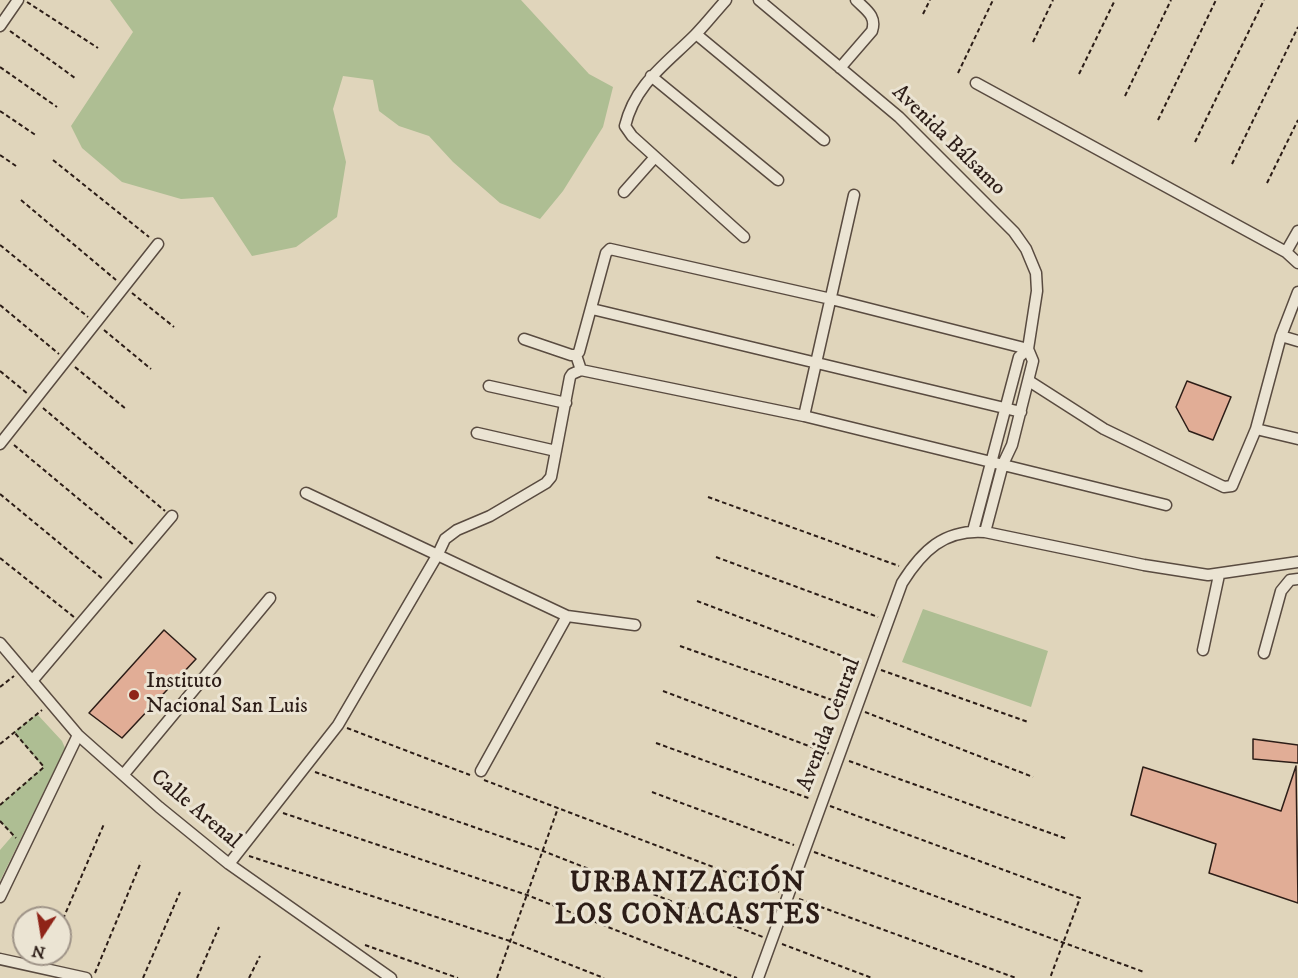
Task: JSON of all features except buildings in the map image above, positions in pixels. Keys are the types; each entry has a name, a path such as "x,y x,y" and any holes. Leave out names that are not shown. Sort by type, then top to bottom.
{"street":[{"path":"0,25 18,0"},
{"path":"726,0 696,34 651,76 628,114 625,126 632,136 744,237"},
{"name":"Avenida Bálsamo","path":"759,0 899,117 1014,232 1026,249 1036,273 1037,291 1028,349 1033,361 1029,381 1012,445 997,463 973,531"},
{"path":"840,68 872,31 874,24 873,16 856,0"},
{"path":"696,34 824,140"},
{"path":"651,76 778,180"},
{"path":"976,83 1286,252 1298,263"},
{"path":"624,192 655,157"},
{"path":"804,416 854,195"},
{"path":"1286,252 1298,231"},
{"path":"3,441 158,244"},
{"path":"576,355 579,352 592,309 606,253 610,249 831,299 1028,349"},
{"path":"1029,381 1104,429 1224,487 1232,486 1256,429 1281,336 1298,292"},
{"path":"592,309 1021,412"},
{"path":"1281,336 1298,341"},
{"path":"525,339 576,355"},
{"name":"Avenida Bálsamo","path":"985,532 1006,408 1019,357 1028,349"},
{"path":"576,355 581,370"},
{"path":"229,864 338,725 445,539 464,526 490,516 546,483 551,477 572,374 581,370 804,416 1166,505"},
{"path":"489,386 566,403"},
{"path":"1256,429 1298,439"},
{"path":"477,434 556,451"},
{"path":"306,493 567,616 635,625"},
{"path":"32,681 172,516"},
{"name":"Avenida Central","path":"758,978 902,583 916,561 936,545 949,537 973,531 985,532 1144,566 1219,575 1298,562"},
{"path":"1203,650 1219,575"},
{"path":"1264,653 1281,591 1290,580 1298,579"},
{"path":"124,774 270,598"},
{"path":"481,775 567,616"},
{"name":"Calle Arenal","path":"0,643 78,735 159,807 229,864 391,978"},
{"path":"0,897 78,735"},
{"path":"0,959 86,978"}],"path":[{"path":"24,0 98,48"},
{"path":"923,14 930,0"},
{"path":"958,74 993,0"},
{"path":"1033,42 1053,0"},
{"path":"1079,74 1115,0"},
{"path":"1125,96 1171,0"},
{"path":"1158,120 1216,0"},
{"path":"1195,142 1264,0"},
{"path":"0,25 75,78"},
{"path":"1232,164 1298,27"},
{"path":"0,67 57,107"},
{"path":"0,111 37,136"},
{"path":"1267,183 1298,120"},
{"path":"0,155 16,166"},
{"path":"53,160 158,244"},
{"path":"21,200 174,327"},
{"path":"0,245 152,369"},
{"path":"0,371 172,516"},
{"path":"3,441 142,551"},
{"path":"0,494 111,586"},
{"path":"708,497 910,570"},
{"path":"716,557 889,621"},
{"path":"0,558 81,623"},
{"path":"697,602 1028,722"},
{"path":"680,645 1033,777"},
{"path":"0,687 22,669"},
{"path":"663,691 1067,839"},
{"path":"0,744 50,703"},
{"path":"338,725 470,775"},
{"path":"0,805 44,767 14,732"},
{"path":"656,743 1080,898 1050,978"},
{"path":"303,768 543,851 872,978"},
{"path":"481,775 558,808 787,895 1016,978"},
{"path":"651,792 1144,972"},
{"path":"497,978 558,808"},
{"path":"272,809 527,895 737,978"},
{"path":"0,821 24,847"},
{"path":"69,906 104,824"},
{"path":"238,852 510,941 604,978"},
{"path":"93,978 141,862"},
{"path":"143,978 180,892"},
{"path":"196,978 219,927"},
{"path":"361,944 458,978"},
{"path":"249,978 260,956"}],"green space":[{"path":"110,0 521,0 589,74 613,87 603,127 563,191 540,219 500,203 453,162 429,136 399,126 379,111 373,80 343,76 333,109 346,162 337,217 296,247 252,256 213,197 181,199 122,182 82,148 71,126 133,32"},
{"path":"923,609 1048,651 1031,707 902,662"},
{"path":"37,714 62,741 65,748 0,881 0,850 13,835 0,821 0,805 43,767 14,732"}],"place":[{"name":"Instituto Nacional San Luis","path":"134,695"}],"district":[{"name":"URBANIZACIÓN LOS CONACASTES","path":"688,901"}]}
